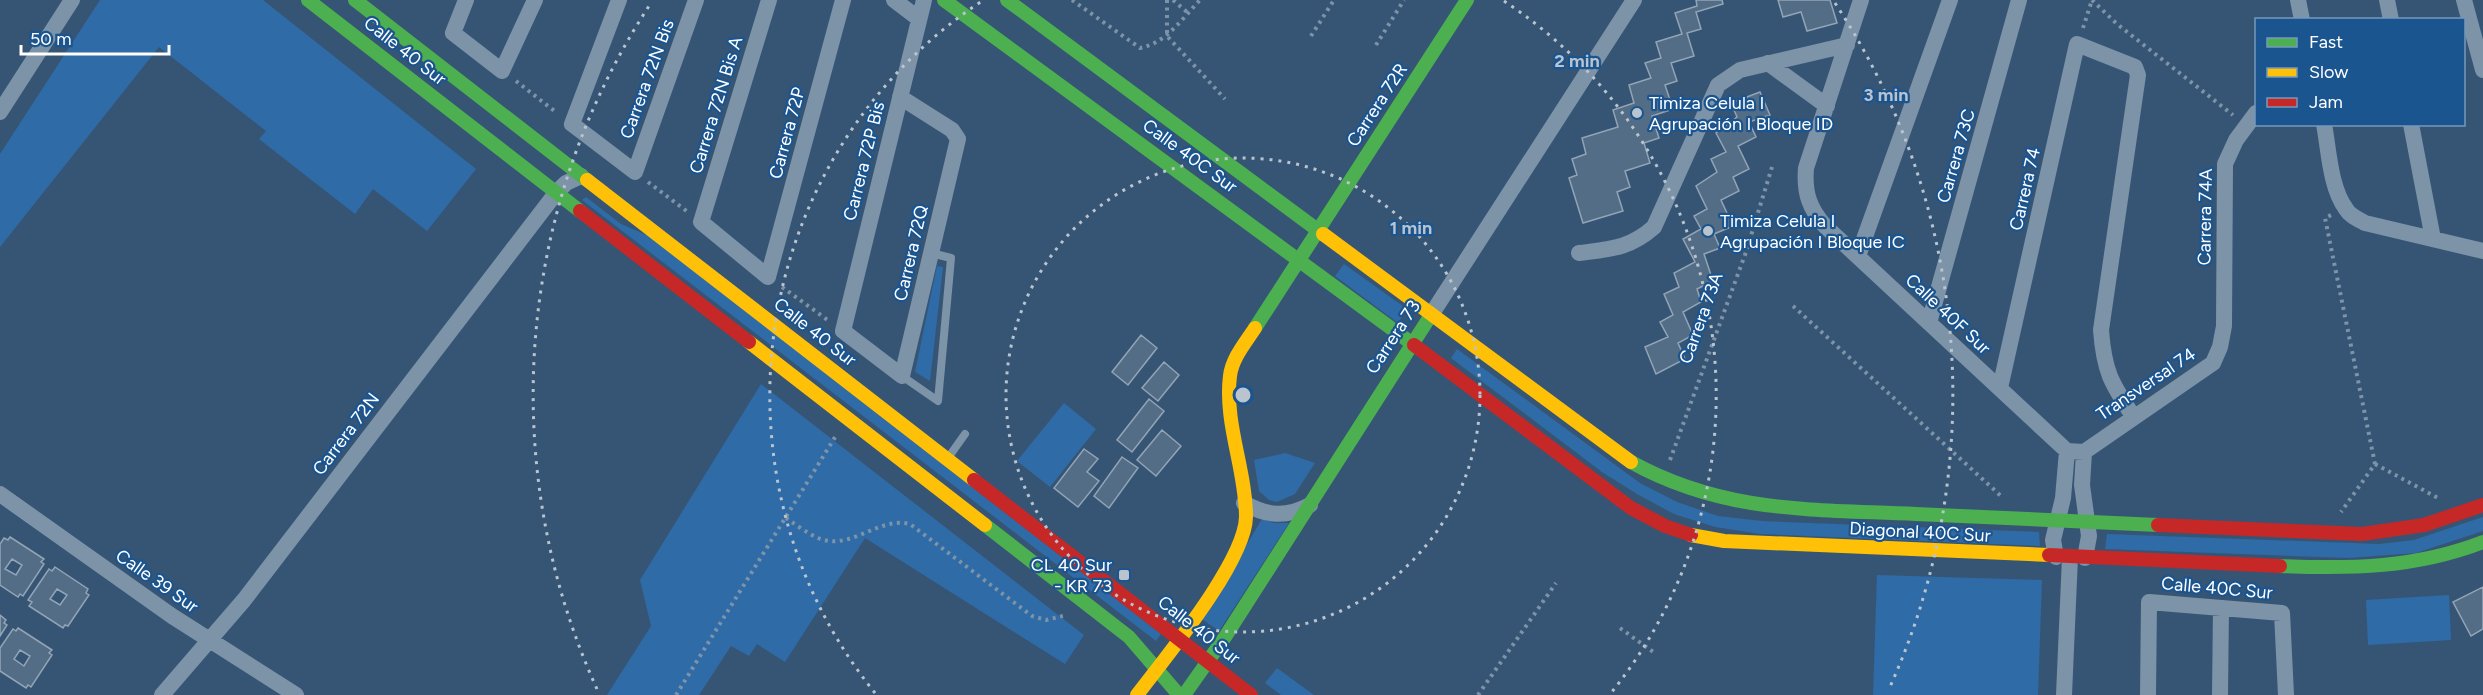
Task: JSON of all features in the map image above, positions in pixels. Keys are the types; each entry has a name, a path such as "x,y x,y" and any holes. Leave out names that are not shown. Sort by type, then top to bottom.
{"street":[{"path":"0,112 72,0"},
{"name":"Calle 40 Sur","path":"308,0 1129,637 1179,695"},
{"name":"Calle 40 Sur","path":"355,0 1251,695"},
{"path":"466,0 453,33 502,71 534,0"},
{"path":"619,0 572,123 635,171"},
{"name":"Carrera 72N Bis","path":"635,171 696,0"},
{"name":"Carrera 72N Bis A","path":"701,222 769,0"},
{"name":"Carrera 72P","path":"768,277 843,0"},
{"path":"894,0 919,19"},
{"name":"Carrera 72P Bis","path":"843,331 924,0"},
{"name":"Calle 40C Sur","path":"944,0 1412,344"},
{"name":"Calle 40C Sur","path":"1006,0 1431,315"},
{"name":"Carrera 72R","path":"1316,230 1467,0"},
{"name":"Carrera 73","path":"1184,695 1310,505 1634,0"},
{"path":"1768,63 1827,106 1861,0"},
{"path":"1858,256 1950,0"},
{"name":"Carrera 73C","path":"1929,323 2019,0"},
{"path":"2298,0 2302,18"},
{"path":"2387,0 2391,18"},
{"path":"2463,0 2483,70"},
{"path":"2077,44 2135,67 2138,75 2101,330 2103,357 2110,382 2133,416"},
{"name":"Carrera 74","path":"2000,388 2077,44"},
{"path":"1579,253 1621,248 1639,240 1654,227 1718,85 1724,78 1740,70 1847,45"},
{"name":"Carrera 72Q","path":"900,97 952,130 957,139 902,376"},
{"name":"Calle 40F Sur","path":"1827,106 1806,168 1805,185 1808,201 1819,219 2067,451"},
{"name":"Carrera 74A","path":"2224,326 2224,164 2253,117"},
{"path":"2324,126 2337,189 2346,210 2365,223 2483,250"},
{"path":"2411,126 2433,239"},
{"path":"556,193 560,177 559,158"},
{"name":"Carrera 72N","path":"162,695 259,581 556,193 566,183 581,176"},
{"name":"Calle 40 Sur","path":"701,222 768,277"},
{"path":"1137,695 1194,618 1239,544 1246,518 1230,402 1230,375 1237,356 1316,230"},
{"name":"Diagonal 40C Sur","path":"1431,315 1631,462 1682,489 1738,503 2057,520 2384,533 2429,524 2483,505"},
{"name":"Transversal 74","path":"2084,452 2133,416 2213,363 2220,347 2224,326"},
{"name":"Calle 40 Sur","path":"843,331 902,376"},
{"name":"Diagonal 40C Sur","path":"1412,344 1631,508 1653,522 1702,539 1724,542 2334,568 2393,568 2425,563 2483,542"},
{"path":"2064,695 2070,557 2053,540 2064,488 2067,451 2084,452 2082,485 2089,543 2070,557"},
{"name":"Calle 39 Sur","path":"0,494 210,640 296,695"},
{"path":"1244,503 1273,515 1299,511 1310,505"},
{"name":"Calle 40C Sur","path":"2148,695 2149,602 2282,612 2286,695"},
{"path":"2220,695 2221,608"}],"lane":[{"path":"902,376 938,401 951,258 931,253"},
{"path":"947,459 965,434"}],"path":[{"path":"1072,0 1140,48 1154,45 1167,36 1200,0"},
{"path":"1167,0 1167,36 1225,99"},
{"path":"1173,0 1188,13"},
{"path":"1311,36 1334,0"},
{"path":"1376,45 1404,0"},
{"path":"2077,44 2092,0 2117,24 2253,117"},
{"path":"502,71 572,123"},
{"name":"Carrera 73A","path":"1663,480 1746,252 1772,167"},
{"path":"635,171 701,222"},
{"path":"2326,532 2375,464 2325,218 2346,210"},
{"path":"768,277 843,331"},
{"path":"1793,306 2002,498 2005,517"},
{"path":"676,695 837,434"},
{"path":"2375,464 2465,513"},
{"path":"786,518 818,538 832,540 859,536 885,525 910,524 1032,616 1046,620 1068,615"},
{"path":"1478,695 1556,583"},
{"path":"1620,628 1656,654"}],"shaded area":[{"path":"100,0 263,0 476,169 427,231 373,189 355,214 259,139 266,131 159,47 0,247 0,154"},
{"path":"586,197 621,224 649,236 1161,634 1156,641 582,200"},
{"path":"1344,264 1407,309 1398,323 1335,276"},
{"path":"937,266 943,267 930,381 915,372"},
{"path":"1457,349 1640,483 1677,502 1718,516 1762,521 2039,532 2040,546 1760,534 1715,527 1674,514 1602,472 1451,358"},
{"path":"761,384 1084,635 1065,664 865,538 785,662 757,644 749,656 731,646 699,695 607,695 651,626 640,580"},
{"path":"1064,403 1096,429 1050,487 1017,461"},
{"path":"1285,453 1315,463 1295,494 1277,502 1269,500 1259,491 1254,460"},
{"path":"2483,517 2483,531 2416,553 2348,558 2105,549 2107,534 2379,544 2414,540"},
{"path":"1262,519 1274,523 1289,523 1219,631 1202,619"},
{"path":"1877,575 2042,580 2038,695 1873,695"},
{"path":"2449,595 2451,640 2368,645 2366,600"},
{"path":"1277,668 1314,695 1281,695 1265,683"}],"building":[{"name":"Timiza Celula I Agrupación I Bloque ID","path":"1696,0 1722,0 1723,4 1696,12 1701,29 1687,33 1694,56 1671,63 1677,81 1665,85 1673,109 1652,116 1659,138 1644,143 1650,163 1625,171 1630,187 1617,192 1623,211 1583,223 1569,178 1577,175 1572,159 1586,154 1582,138 1618,127 1613,110 1634,103 1629,85 1651,78 1645,63 1661,58 1656,42 1682,34 1675,13 1697,6"},
{"path":"1778,0 1830,0 1837,23 1807,31 1801,12 1783,17"},
{"name":"Timiza Celula I Agrupación I Bloque IC","path":"1760,92 1770,115 1749,122 1756,137 1738,146 1749,169 1733,177 1739,191 1721,200 1733,226 1714,234 1720,248 1704,254 1713,281 1697,289 1701,302 1683,312 1693,335 1678,343 1685,359 1656,374 1645,347 1668,337 1660,322 1673,315 1664,294 1679,287 1674,273 1695,262 1683,239 1701,229 1694,216 1707,209 1696,186 1717,172 1711,159 1726,152 1716,133 1737,117 1731,103"},
{"path":"1141,335 1157,348 1128,385 1112,372"},
{"path":"1164,362 1179,375 1158,401 1142,388"},
{"path":"1149,399 1164,411 1132,452 1117,440"},
{"path":"1162,430 1181,446 1156,476 1137,460"},
{"path":"1084,449 1098,459 1087,472 1099,481 1078,507 1054,488"},
{"path":"1122,457 1138,468 1109,508 1094,496"},
{"path":"10,537 44,559 41,562 44,564 23,596 20,594 18,597 0,585 0,544 4,538 8,540","holes":["12,559 22,565 16,575 5,569"]},
{"path":"55,567 88,589 86,593 89,595 68,626 65,625 63,628 29,606 32,602 28,600 49,569 52,571","holes":["57,589 67,595 60,605 50,599"]},
{"path":"2483,587 2483,629 2471,636 2453,602"},
{"path":"0,615 6,620 4,623 7,625 0,636"},
{"path":"18,628 52,650 49,653 52,655 31,687 28,685 26,688 0,671 0,648 13,629 16,631","holes":["20,650 30,656 24,666 14,659"]}],"traffic: fast":[{"path":"308,0 580,211"},
{"path":"355,0 587,180"},
{"path":"944,0 1414,345"},
{"path":"1007,0 1323,234"},
{"path":"1255,328 1467,0"},
{"path":"1184,695 1225,637 1431,315"},
{"path":"1631,462 1666,479 1701,491 1770,506 2158,525"},
{"path":"985,525 1129,637 1179,695"},
{"path":"2280,566 2383,565 2433,557 2483,542"}],"traffic: slow":[{"path":"587,180 974,480"},
{"path":"1323,234 1631,462"},
{"path":"1137,695 1202,609 1232,559 1242,536 1246,517 1245,499 1232,429 1230,376 1236,357 1255,328"},
{"path":"749,342 985,525"},
{"path":"1691,535 1724,541 2049,555"}],"traffic: jam":[{"path":"580,211 749,342"},
{"path":"1414,345 1631,508 1665,526 1691,535"},
{"path":"974,480 1251,695"},
{"path":"2158,525 2362,534 2424,525 2483,505"},
{"path":"2049,555 2280,566"}],"place":[{"name":"Timiza Celula I Agrupación I Bloque ID","path":"1637,113"},
{"name":"Timiza Celula I Agrupación I Bloque IC","path":"1708,231"},
{"name":"CL 40 Sur - KR 73","path":"1124,575"}]}
